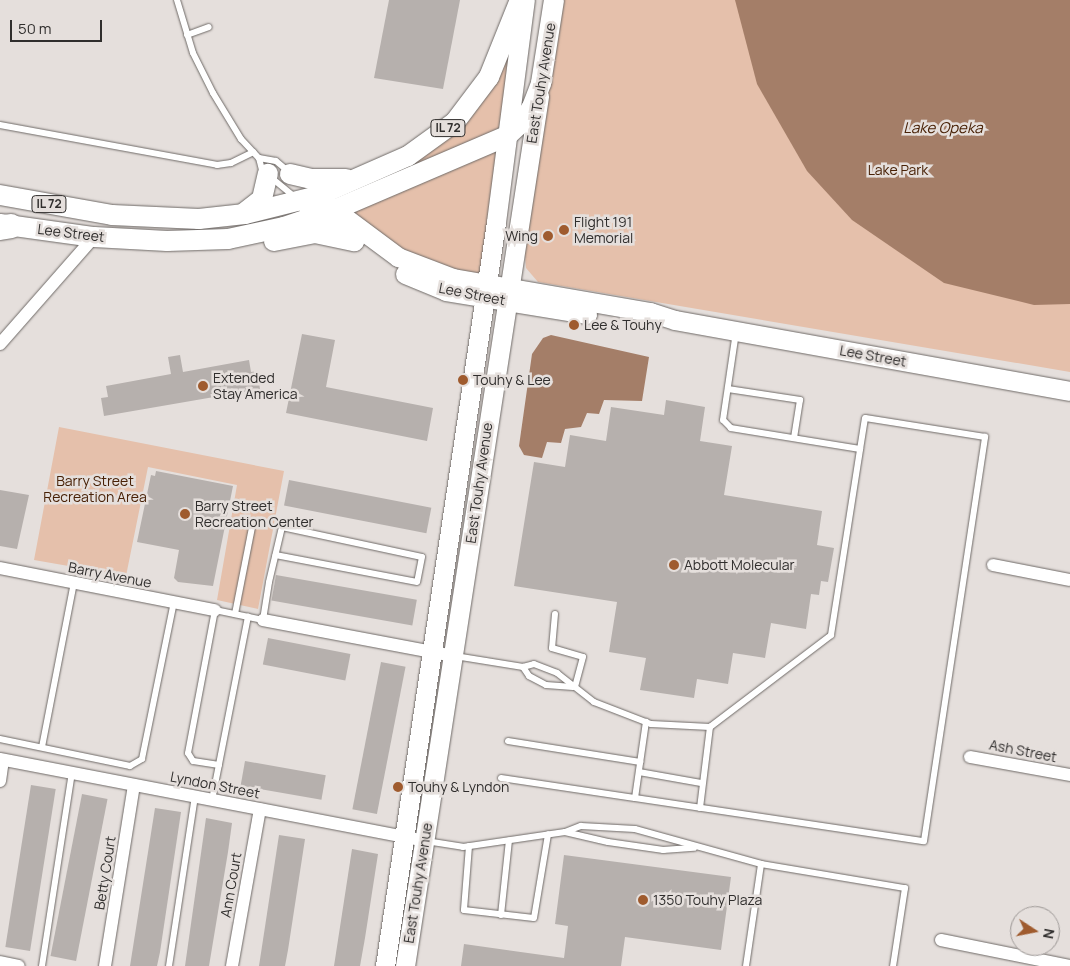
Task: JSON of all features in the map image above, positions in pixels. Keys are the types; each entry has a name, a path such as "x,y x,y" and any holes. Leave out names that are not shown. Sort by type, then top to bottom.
{"main road":[{"name":"IL 72","path":"311,196 360,178 422,149 467,109 489,77 520,0"},
{"name":"East Touhy Avenue","path":"385,966 480,328 525,0"},
{"name":"East Touhy Avenue","path":"405,966 454,656 507,294 554,0"},
{"name":"IL 72","path":"311,196 507,136 532,107 541,82"},
{"path":"240,215 262,199 264,166"},
{"path":"311,196 319,180 360,178"},
{"name":"Lee Street","path":"0,195 112,215 199,219 240,215 311,196"},
{"name":"Lee Street","path":"311,196 354,241 404,273 446,291 485,290"},
{"name":"Lee Street","path":"4,226 94,237 167,241 228,239 284,227 311,196"},
{"name":"Lee Street","path":"311,196 398,257 436,274 485,290 627,320 675,320 1070,391"},
{"path":"228,239 246,245 315,233 354,241"},
{"path":"446,291 464,302 480,328"}],"street":[{"path":"0,344 94,237"},
{"path":"993,566 1070,580"},
{"name":"Barry Avenue","path":"0,568 215,610"},
{"path":"263,620 454,656"},
{"name":"Ash Street","path":"970,757 1070,775"},
{"path":"0,782 2,759"},
{"name":"Lyndon Street","path":"2,759 425,841"},
{"name":"Betty Court","path":"105,966 134,785"},
{"name":"Ann Court","path":"232,966 260,809"},
{"path":"941,940 1070,966"},
{"path":"0,962 19,966"}],"lane":[{"path":"177,0 188,35 213,93 241,139 264,166 311,196"},
{"path":"188,35 209,27"},
{"path":"0,125 217,165 230,163 254,152"},
{"path":"264,166 276,161 311,196"},
{"path":"737,331 723,420 731,428 860,448"},
{"path":"728,389 800,400 794,438"},
{"path":"454,656 523,667 534,664 557,673 594,702 646,722 710,727 831,635 865,418 985,437 924,841 501,778"},
{"path":"235,614 252,527"},
{"path":"219,765 193,761 188,753 215,610 263,620 276,555 282,528 422,557 417,582 276,555"},
{"path":"42,747 74,583"},
{"path":"0,739 130,766 142,759 174,602"},
{"path":"556,614 552,648 583,657 575,687"},
{"path":"212,800 248,616"},
{"path":"523,667 529,676 546,685 575,687"},
{"path":"635,798 646,722"},
{"path":"700,808 701,783 710,727"},
{"path":"508,741 640,762"},
{"path":"639,772 701,783"},
{"path":"42,966 72,773"},
{"path":"169,966 195,797"},
{"path":"425,841 469,846 565,832 581,826 635,829 697,848 761,864 904,888 892,966"},
{"path":"565,832 578,837 663,850 697,848"},
{"path":"469,846 464,910 534,918 548,834"},
{"path":"501,915 509,840"},
{"path":"746,966 761,864"}],"green space":[{"name":"Lake Park","path":"563,0 1070,0 1070,372 538,282 526,268 524,244"},
{"path":"512,49 504,128 343,201 340,193 412,164"},
{"path":"497,149 481,276 466,275 402,253 354,215 354,211"},
{"name":"Barry Street Recreation Area","path":"59,427 284,471 258,609 217,600 237,485 148,467 126,576 34,560"}],"water":[{"name":"Lake Opeka","path":"735,0 1070,0 1070,304 1034,305 944,283 852,220 807,171 757,84"},
{"path":"551,335 649,357 642,401 604,400 599,414 587,413 581,427 565,429 561,443 547,442 542,458 524,455 519,446 532,354 543,338"}],"building":[{"path":"389,0 460,0 443,89 374,78"},
{"path":"302,334 335,340 326,387 433,408 427,441 286,413"},
{"path":"180,355 183,372 249,360 251,372 257,371 260,389 104,416 101,398 108,397 106,386 171,374 168,357"},
{"name":"Abbott Molecular","path":"666,400 705,407 700,441 732,446 724,495 822,511 817,545 834,548 828,582 821,581 819,595 811,594 806,629 771,623 765,658 733,653 728,684 697,679 694,698 640,690 646,658 609,652 617,602 514,586 534,462 565,467 570,435 606,441 611,407 664,415"},
{"name":"Barry Street Recreation Center","path":"156,471 233,486 213,586 178,582 174,578 179,550 137,542 151,475 155,476"},
{"path":"289,480 431,508 426,533 284,506"},
{"path":"0,490 29,495 17,549 0,546"},
{"path":"276,575 417,600 412,625 271,601"},
{"path":"268,638 350,654 345,681 263,665"},
{"path":"381,662 406,667 377,814 352,809"},
{"path":"245,761 326,775 321,800 241,786"},
{"path":"31,785 56,789 30,951 5,947"},
{"path":"82,794 108,799 76,961 51,956"},
{"path":"155,808 181,812 160,952 157,966 130,966"},
{"path":"206,818 232,823 228,852 209,966 185,966"},
{"path":"279,835 305,839 285,966 259,966"},
{"path":"352,849 378,854 360,966 334,966"},
{"name":"1350 Touhy Plaza","path":"564,855 731,877 721,950 625,937 621,966 461,966 464,944 564,958 568,926 555,924"}],"place":[{"name":"Flight 191 Memorial","path":"564,230"},
{"name":"Wing","path":"548,236"},
{"name":"Lee & Touhy","path":"574,325"},
{"name":"Touhy & Lee","path":"463,380"},
{"name":"Extended Stay America","path":"203,386"},
{"name":"Barry Street Recreation Center","path":"185,514"},
{"name":"Abbott Molecular","path":"674,565"},
{"name":"Touhy & Lyndon","path":"398,787"},
{"name":"1350 Touhy Plaza","path":"643,900"}]}
